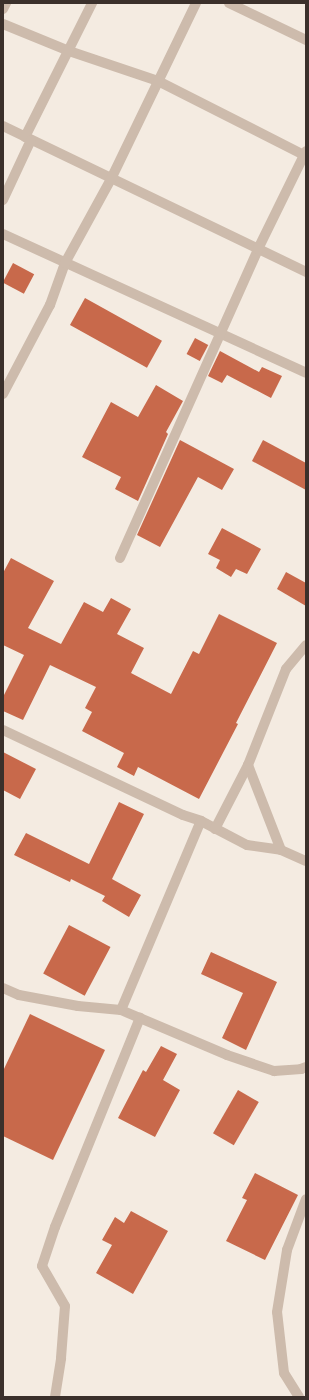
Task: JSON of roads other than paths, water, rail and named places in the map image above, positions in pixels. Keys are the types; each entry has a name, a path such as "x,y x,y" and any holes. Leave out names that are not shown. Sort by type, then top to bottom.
{"street":[{"path":"3,9 6,3"},
{"path":"3,200 28,138 92,3"},
{"path":"3,394 50,305 65,263 111,179 196,3"},
{"path":"229,3 306,40"},
{"path":"3,24 69,51 158,81 305,154 258,249 120,558"},
{"path":"3,126 306,272"},
{"path":"3,234 306,373"},
{"path":"215,829 248,765 286,669 306,645"},
{"path":"3,730 183,815 201,821 247,845 281,850 306,861"},
{"path":"248,765 281,850"},
{"path":"121,1010 201,821"},
{"path":"3,988 19,995 78,1006 121,1010 227,1054 274,1071 301,1069 306,1067"},
{"path":"55,1397 61,1358 65,1306 42,1266 55,1227 140,1018"},
{"path":"298,1397 284,1373 277,1312 287,1250 306,1199"}]}
